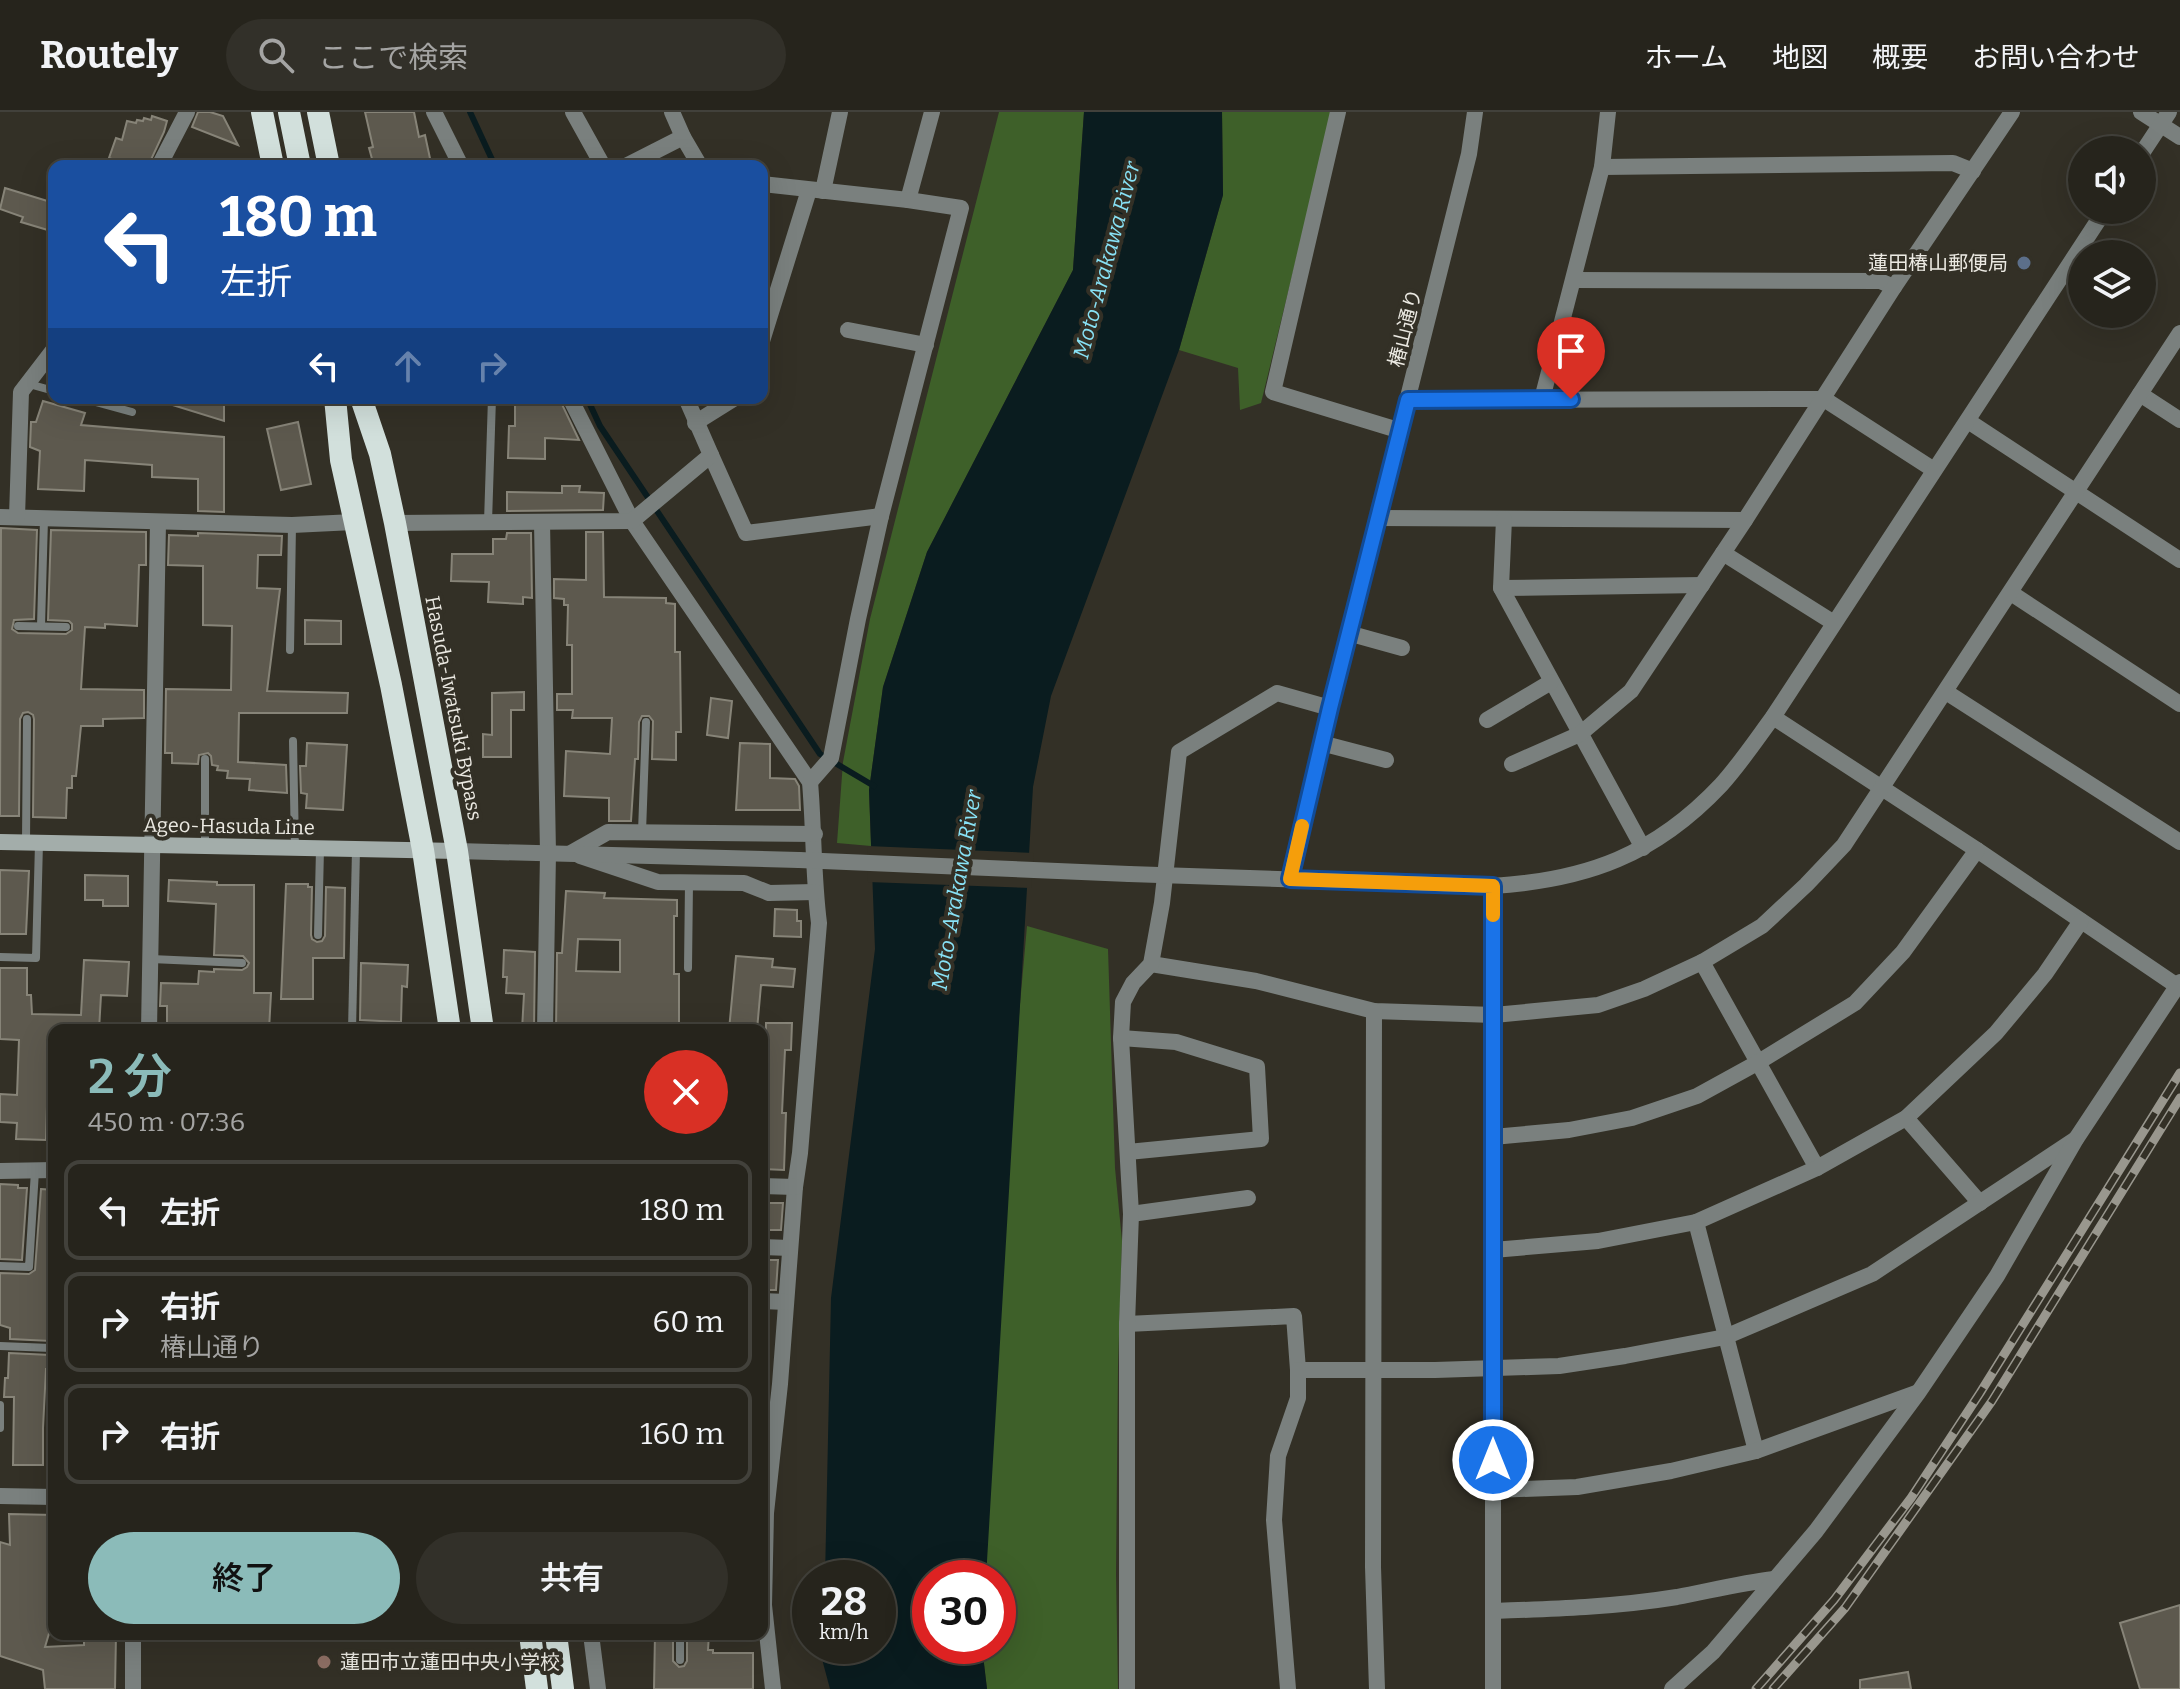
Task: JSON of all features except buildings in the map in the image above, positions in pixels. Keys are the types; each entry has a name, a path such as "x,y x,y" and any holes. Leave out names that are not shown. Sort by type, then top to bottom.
{"highway":[{"path":"262,112 272,160"},
{"path":"289,112 299,160"},
{"path":"318,112 328,160"},
{"path":"327,404 391,685 423,850 449,1024"},
{"path":"336,404 341,460"},
{"name":"Hasuda-Iwatsuki Bypass","path":"363,404 380,454 395,523 457,851 482,1024"},
{"path":"371,404 380,454"},
{"path":"531,1640 537,1689"},
{"path":"557,1640 563,1689"}],"main road":[{"name":"Ageo-Hasuda Line","path":"0,842 457,851"}],"street":[{"path":"162,160 187,112"},
{"path":"434,112 458,160"},
{"path":"573,112 600,160"},
{"path":"672,112 696,160"},
{"path":"768,324 840,112"},
{"path":"908,200 932,112"},
{"path":"1338,112 1273,392 1401,431"},
{"name":"椿山通り","path":"1290,879 1348,633 1469,154 1475,112"},
{"path":"1542,399 1602,167 1608,112"},
{"path":"1512,764 1580,734 1631,691 2012,112"},
{"path":"2141,112 2165,118 2180,137"},
{"path":"2153,136 2165,118"},
{"path":"638,160 683,137"},
{"path":"1602,167 1953,163 1973,171"},
{"path":"768,185 961,208 881,516 831,758 810,782"},
{"path":"457,851 799,860 1493,886 1567,877 1602,867 1670,831 1707,799 1744,757 2096,224"},
{"path":"1574,280 1880,281 1894,287"},
{"path":"848,330 926,345"},
{"path":"1151,964 1256,981 1374,1011 1494,1015 1598,1005 1644,989 1702,962 1762,926 1844,845 2180,333"},
{"path":"48,357 21,392 8,517 292,525 354,522"},
{"path":"2140,394 2180,420"},
{"path":"1408,400 1824,399 1934,470"},
{"path":"573,404 632,521 810,782 819,923 780,1384 768,1481"},
{"path":"688,404 746,533 881,516"},
{"path":"695,423 725,404"},
{"path":"1968,421 2180,560"},
{"path":"395,523 632,521 711,455"},
{"path":"1378,518 1745,520"},
{"path":"1504,519 1501,588 1643,848"},
{"path":"149,1024 158,522"},
{"path":"542,522 548,853 545,1024"},
{"path":"1723,553 1834,623"},
{"path":"1501,588 1702,585"},
{"path":"2011,593 2180,704"},
{"path":"1348,633 1402,648"},
{"path":"1487,720 1551,682"},
{"path":"1946,692 2180,842"},
{"path":"1127,1689 1127,1324 1131,1214 1121,1038 1123,1002 1133,983 1151,964 1179,752 1277,693 1330,708"},
{"path":"1672,1689 1713,1652 1816,1531 1918,1393 1997,1276 2076,1139 2179,984 1773,717"},
{"path":"1321,743 1386,760"},
{"path":"571,853 608,832 815,834"},
{"path":"1493,1137 1569,1130 1632,1118 1697,1096 1757,1063 1855,1003 1903,952 1977,850"},
{"path":"571,853 658,882 744,883 769,893 815,892"},
{"path":"1493,886 1493,1689"},
{"path":"1493,1250 1598,1241 1696,1222 1817,1168 1906,1118 1996,1033 2045,974 2081,921"},
{"path":"1702,962 1817,1168"},
{"path":"1374,1011 1373,1567 1377,1689"},
{"path":"1121,1038 1176,1042 1257,1067 1261,1139 1128,1152"},
{"path":"1906,1118 1980,1203"},
{"path":"1298,1370 1559,1366 1725,1337 1872,1274 2076,1139"},
{"path":"0,1171 48,1170"},
{"path":"768,1186 795,1187"},
{"path":"1131,1214 1248,1198"},
{"path":"1696,1222 1756,1451"},
{"path":"768,1247 790,1248"},
{"path":"768,1301 786,1302"},
{"path":"1127,1324 1294,1316 1298,1398 1278,1456 1274,1520 1288,1689"},
{"path":"1493,1490 1577,1487 1671,1471 1756,1451 1918,1393"},
{"path":"0,1496 48,1497"},
{"path":"1493,1611 1590,1607 1676,1597 1774,1579"},
{"path":"133,1640 133,1689"},
{"path":"592,1640 598,1689"},
{"path":"768,1640 773,1689"}],"lane":[{"path":"28,383 48,389"},
{"path":"103,404 132,412"},
{"path":"488,523 492,404"},
{"path":"41,626 44,518"},
{"path":"290,650 292,525"},
{"path":"18,626 66,627"},
{"path":"0,957 36,958 27,719"},
{"path":"642,833 646,722"},
{"path":"293,741 295,848"},
{"path":"205,759 205,846"},
{"path":"318,935 320,848"},
{"path":"352,1024 356,849"},
{"path":"688,968 689,883"},
{"path":"151,959 242,963"},
{"path":"0,1266 29,1267 35,1171"},
{"path":"0,1346 48,1348"},
{"path":"0,1405 0,1428"},
{"path":"680,1640 680,1660"}],"green space":[{"path":"999,112 1084,112 1073,270 927,552 883,687 869,790 871,846 837,843 843,762 870,619"},
{"path":"1222,112 1332,112 1261,403 1240,410 1238,368 1179,350 1223,195"},
{"path":"1027,926 1108,949 1115,1168 1122,1241 1116,1574 1118,1689 987,1689 984,1664 1016,1664 1016,1560 986,1560 1010,1116"}],"water":[{"name":"Moto-Arakawa River","path":"1084,112 1222,112 1223,195 1179,350 1051,696 1033,787 987,1560 912,1560 912,1664 984,1664 987,1689 830,1689 823,1664 896,1664 896,1560 825,1560 831,1298 875,949 869,790 883,687 927,552 1073,270"}],"pier":[{"path":"867,846 1034,853 1031,888 868,882"}],"waterway":[{"path":"470,112 492,160"},
{"path":"590,404 600,426 820,754 874,786"}],"railway":[{"path":"1756,1689 1834,1600 1911,1498 2180,1073"},
{"path":"1773,1689 1845,1608 1992,1401 2180,1098"}],"slow traffic":[{"path":"1302,826 1290,879 1493,886 1493,915"}],"place":[{"name":"蓮田椿山郵便局","path":"2024,263"},
{"name":"蓮田市立蓮田中央小学校","path":"324,1662"}],"route":[{"path":"1493,1460 1493,886 1290,879 1408,400 1571,399"}]}
